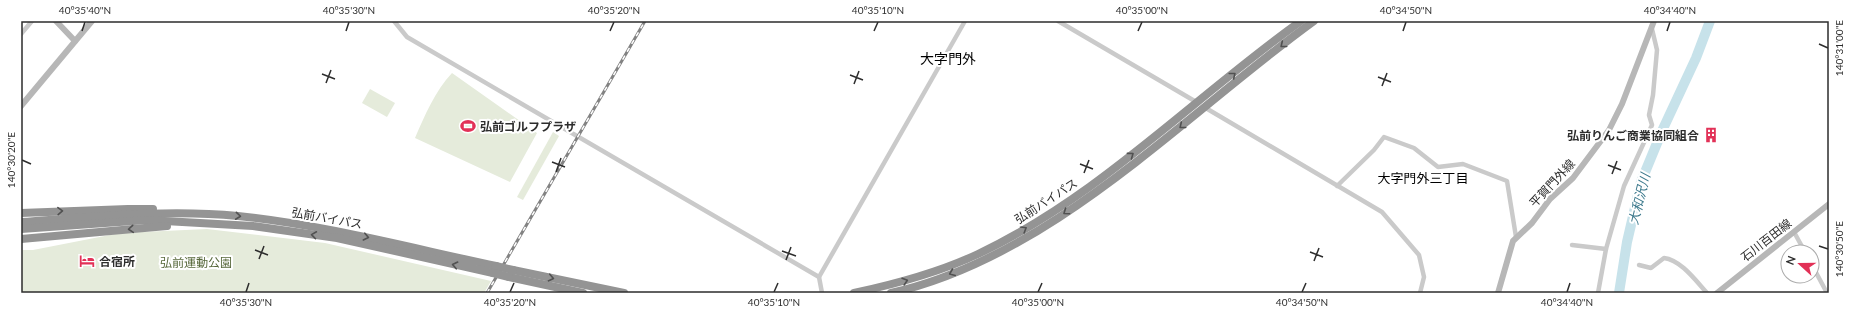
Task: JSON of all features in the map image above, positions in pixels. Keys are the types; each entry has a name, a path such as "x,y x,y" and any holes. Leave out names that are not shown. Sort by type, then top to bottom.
{"highway":[{"name":"弘前バイパス","path":"891,293 941,278 980,261 1028,237 1102,187 1301,21"},
{"name":"弘前バイパス","path":"854,293 886,286 948,267 1009,238 1078,195 1314,21"},
{"path":"21,213 128,209 199,214"},
{"name":"弘前バイパス","path":"21,222 153,214 239,216 347,232 494,270"},
{"name":"弘前バイパス","path":"21,230 147,220 253,226 337,238 494,270 624,293"},
{"path":"21,239 197,223"},
{"name":"弘前バイパス","path":"511,273 584,293"}],"main road":[{"path":"56,21 75,41"},
{"path":"21,106 92,21"},
{"name":"平賀門外線","path":"1498,293 1511,245 1516,237 1532,223 1550,199 1573,178 1609,130 1622,104 1654,21"},
{"name":"石川百田線","path":"1717,293 1829,204"}],"street":[{"path":"21,33 32,21"},
{"path":"394,21 407,37 819,277"},
{"path":"822,293 819,277 965,21"},
{"path":"1058,21 1382,212 1419,255 1424,277 1420,293"},
{"path":"1598,293 1606,249 1624,186 1652,125 1649,115 1653,96 1657,50 1652,29"},
{"path":"1337,186 1374,150 1384,137 1414,148 1438,167 1463,164 1507,181 1516,237"},
{"path":"1794,232 1801,244"},
{"path":"1572,245 1606,249"},
{"path":"1639,265 1651,268 1664,258 1672,259 1707,293"},
{"path":"1820,280 1827,293"}],"green space":[{"path":"452,73 537,133 510,182 415,138 435,95"},
{"path":"370,89 395,103 387,117 362,103"},
{"path":"553,132 559,136 523,200 517,197"},
{"name":"弘前運動公園","path":"207,229 325,243 491,281 484,293 21,293 21,250 33,250 120,233"}],"waterway":[{"name":"大和沢川","path":"1619,293 1627,242 1641,182 1662,131 1696,58 1710,21"}],"railway":[{"path":"487,293 645,21"}],"place":[{"name":"弘前ゴルフプラザ","path":"468,126"},
{"name":"弘前りんご商業協同組合","path":"1711,135"},
{"name":"合宿所","path":"87,261"}],"district":[{"name":"大字門外","path":"948,58"},
{"name":"大字門外三丁目","path":"1423,178"}]}
